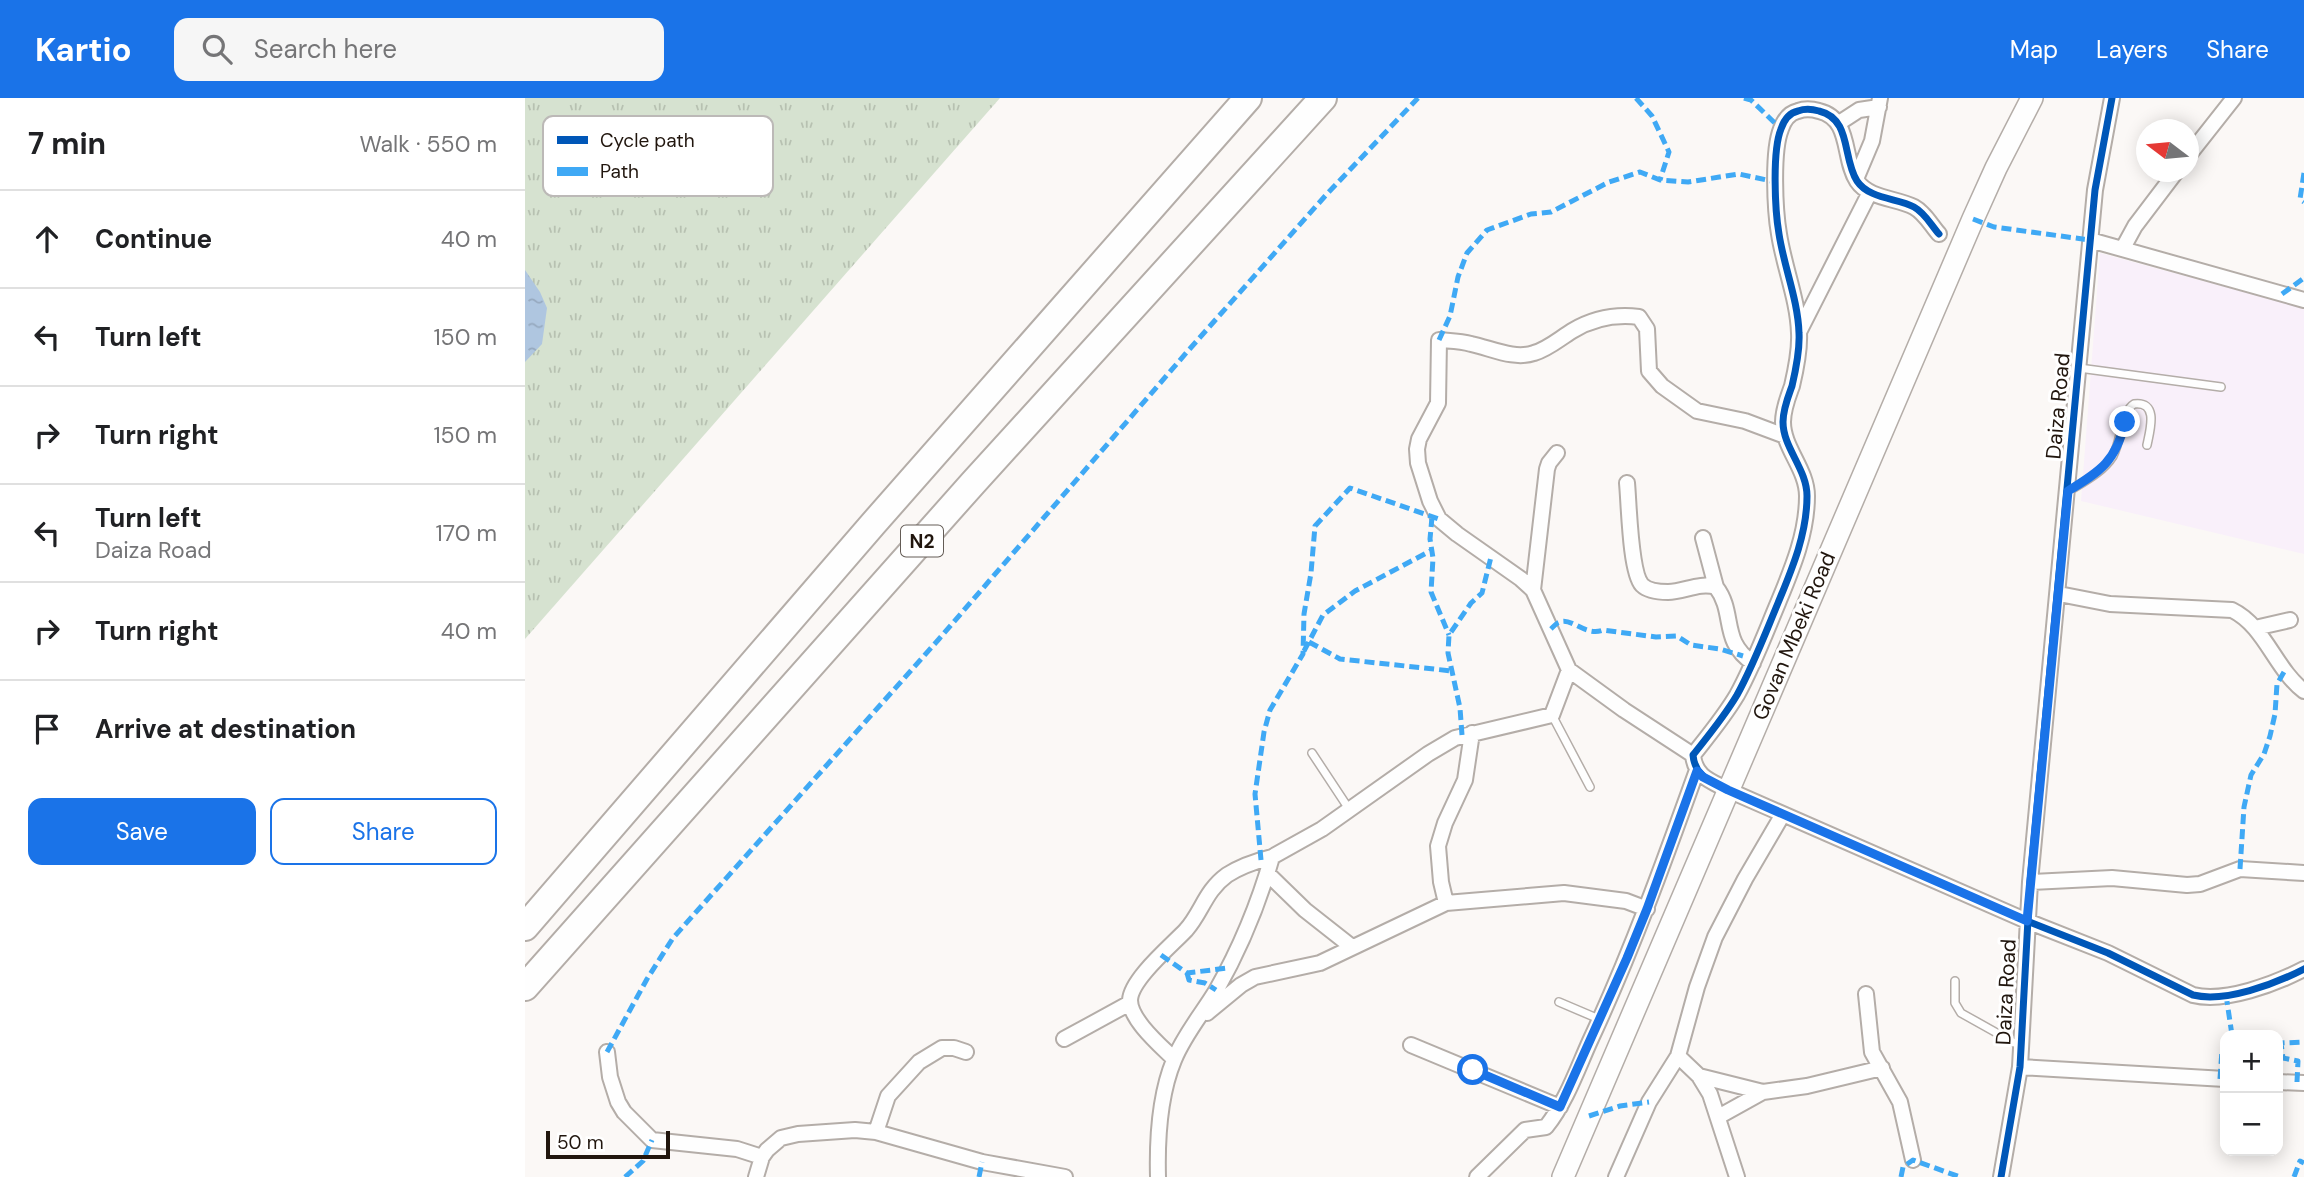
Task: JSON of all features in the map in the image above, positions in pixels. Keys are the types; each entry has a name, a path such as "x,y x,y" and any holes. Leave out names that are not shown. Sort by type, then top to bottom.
{"highway":[{"name":"N2","path":"525,927 757,657 1248,98"},
{"name":"N2","path":"525,987 973,483 1323,98"}],"main road":[{"name":"Govan Mbeki Road","path":"1563,1177 1973,219 2032,98"}],"street":[{"name":"Daiza Road","path":"2001,1177 2020,1067 2030,882 2090,240 2098,169 2112,98"},
{"path":"2199,142 2234,98"},
{"path":"1839,123 1859,110 1879,102"},
{"path":"1856,179 1872,141 1879,102"},
{"path":"1693,755 1725,714 1753,663 1791,573 1806,514 1805,480 1785,436 1783,416 1797,365 1799,332 1777,225 1778,138 1785,119 1803,109 1823,112 1839,123 1844,133 1850,163 1861,186 1916,208 1939,234"},
{"path":"2123,248 2135,226 2168,182"},
{"path":"1799,332 1871,192"},
{"path":"2090,240 2304,300"},
{"path":"1785,436 1745,421 1697,411 1662,386 1649,371 1647,329 1639,317 1621,315 1601,319 1572,331 1548,347 1525,355 1500,352 1469,343 1439,340 1438,403 1419,439 1417,449 1418,463 1430,501 1439,519 1533,590 1569,670 1693,755 1697,771 1703,777 2027,921 2108,953 2193,995 2203,998 2219,997 2260,987 2304,969"},
{"path":"1533,590 1547,469 1557,453"},
{"path":"1627,484 1635,564 1642,584 1649,589 1666,592 1698,586 1716,587"},
{"path":"1703,538 1716,587 1724,601 1734,644 1743,656 1753,663"},
{"path":"2059,594 2110,604 2232,610 2255,628 2284,672 2304,691"},
{"path":"2255,628 2290,620"},
{"path":"1174,1059 1138,1020 1131,1003 1132,992 1148,968 1187,929 1212,890 1226,876 1237,869 1272,857 1322,829 1455,738 1552,715 1569,670"},
{"path":"1446,903 1438,846 1445,823 1465,780 1472,733"},
{"path":"1477,1177 1525,1130 1546,1128 1560,1107 1647,909 1697,771"},
{"path":"1616,1177 1649,1102 1678,1056 1697,987 1715,937 1783,814"},
{"path":"1197,1022 1247,934 1272,857"},
{"path":"2030,882 2112,878 2187,885 2200,884 2240,869 2304,873"},
{"path":"1267,873 1305,910 1352,947"},
{"path":"1158,1177 1164,1092 1174,1059 1197,1022 1241,985 1255,977 1313,966 1446,903 1565,892 1626,901 1647,909"},
{"path":"1866,994 1871,1052 1900,1102 1913,1160"},
{"path":"1064,1039 1131,1003"},
{"path":"1411,1045 1560,1107"},
{"path":"876,1132 888,1096 919,1062 942,1048 966,1052"},
{"path":"607,1052 610,1076 618,1102 624,1112 652,1140 737,1149 762,1157"},
{"path":"1678,1056 1699,1076 1710,1094 1737,1177"},
{"path":"2020,1067 2220,1079"},
{"path":"1699,1076 1763,1092 1807,1086 1882,1068"},
{"path":"2283,1082 2304,1083"},
{"path":"1719,1117 1763,1092"},
{"path":"756,1177 762,1157 781,1138 798,1134 855,1130 876,1132 982,1163 1065,1177"}],"lane":[{"path":"2079,368 2221,387"},
{"path":"2068,491 2106,465 2121,439 2127,412 2134,404 2144,404 2149,407 2151,413 2147,445"},
{"path":"1552,715 1590,787"},
{"path":"1312,753 1350,810"},
{"path":"1955,981 1955,1003 1961,1013 2021,1046"},
{"path":"1559,1002 1600,1020"}],"shaded area":[{"path":"2100,253 2304,308 2304,554 2081,501"}],"green space":[{"path":"525,98 1000,98 525,639"}],"water":[{"path":"525,270 547,308 542,344 525,362"}],"marked path":[{"path":"607,1052 673,938 939,639 1326,195 1418,98"},
{"path":"1636,98 1652,116 1669,152 1660,180"},
{"path":"1744,98 1751,100 1781,129"},
{"path":"1439,340 1450,316 1458,277 1467,253 1487,230 1531,214 1551,212 1609,182 1640,172 1660,180 1688,182 1739,174 1776,182"},
{"path":"2304,173 2300,199 2304,202"},
{"path":"1973,219 1994,227 2090,240"},
{"path":"2282,294 2304,278"},
{"path":"1261,860 1255,794 1264,732 1270,710 1303,654 1304,614 1315,526 1350,488 1439,519"},
{"path":"1432,517 1431,592 1449,635"},
{"path":"1304,651 1323,615 1355,591 1432,550"},
{"path":"1462,735 1460,708 1448,653 1449,635 1471,603 1482,593 1491,557"},
{"path":"1551,629 1564,621 1591,631 1656,637 1677,636 1691,645 1743,656"},
{"path":"1309,642 1340,659 1452,671"},
{"path":"2240,869 2244,807 2251,775 2264,754 2270,736 2277,684 2284,672"},
{"path":"1161,955 1187,973 1228,968"},
{"path":"1187,973 1189,980 1205,983 1216,990"},
{"path":"2226,995 2231,1030"},
{"path":"2297,1082 2298,1061 2283,1058 2281,1043 2304,1042"},
{"path":"1589,1116 1620,1106 1649,1102"},
{"path":"625,1177 643,1161 652,1140"},
{"path":"1901,1177 1903,1167 1913,1160 1960,1177"},
{"path":"2294,1177 2300,1161 2304,1163"},
{"path":"979,1177 982,1162"}],"cycle path":[{"path":"2001,1177 2020,1067 2030,882 2095,190 2112,98"},
{"path":"1939,234 1914,207 1876,195 1862,187 1852,172 1842,131 1829,115 1806,109 1792,113 1785,120 1776,151 1776,211 1781,246 1796,308 1799,340 1796,367 1783,422 1787,441 1806,486 1806,510 1802,538 1759,650 1732,703 1693,755 1694,762 1700,773 1728,790 2027,921 2108,953 2193,995 2206,997 2250,991 2304,969"}],"route":[{"path":"1473,1070 1560,1107 1647,909 1697,771 1728,790 2027,921 2068,491 2106,465 2121,439 2125,422"}]}
